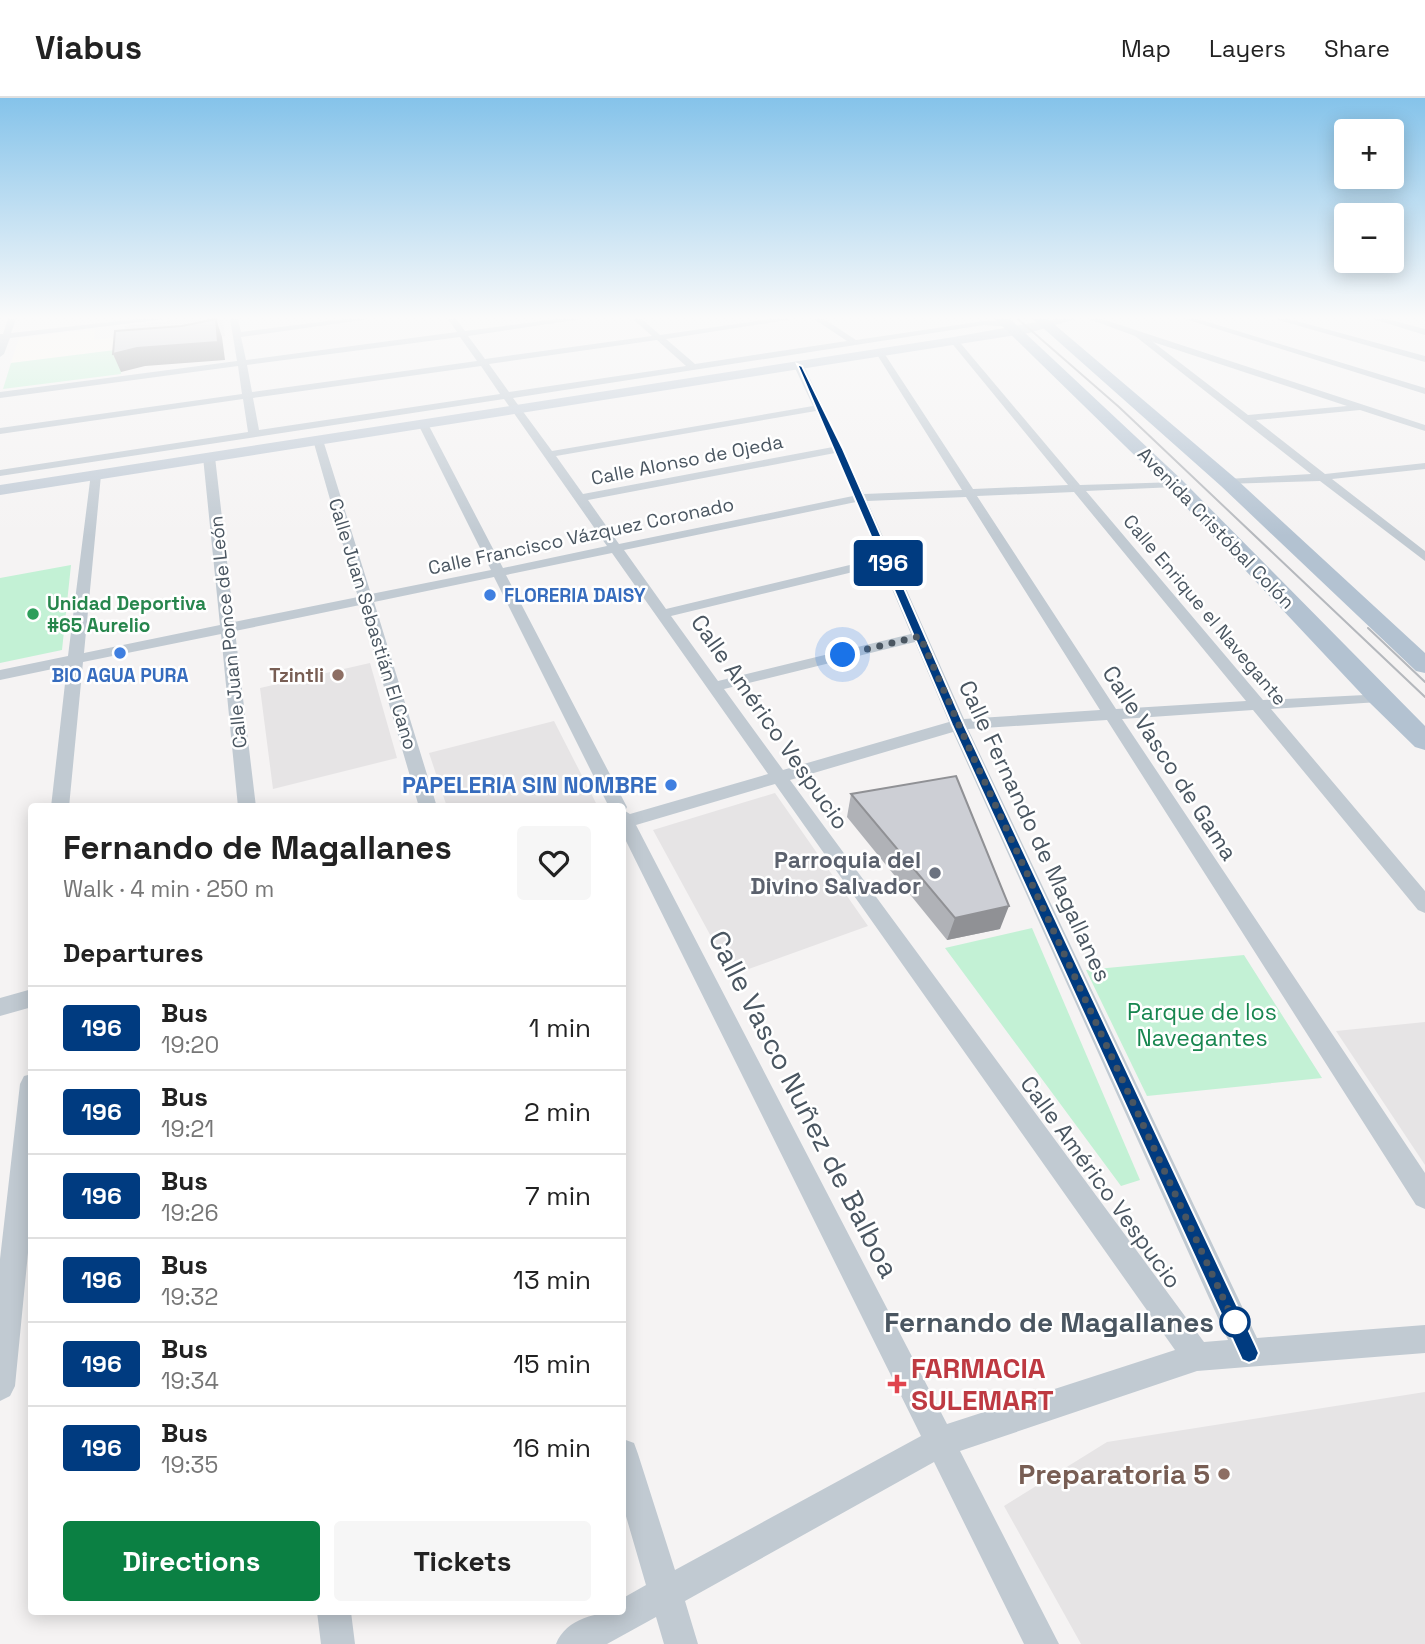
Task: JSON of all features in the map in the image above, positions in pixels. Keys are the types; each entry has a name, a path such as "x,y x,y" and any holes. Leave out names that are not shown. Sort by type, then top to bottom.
{"main road":[{"path":"0,480 583,391"},
{"path":"0,490 423,424 513,402 599,391"},
{"name":"Avenida Cristóbal Colón","path":"1079,391 1175,484 1379,697 1425,741"},
{"name":"Avenida Cristóbal Colón","path":"1123,391 1228,482 1425,666"}],"street":[{"path":"0,395 29,391"},
{"path":"246,391 254,434"},
{"path":"0,431 282,391"},
{"name":"Calle Américo Vespucio","path":"505,391 778,776 1197,1357"},
{"path":"0,473 254,434 513,402 569,391"},
{"name":"Calle Fernando de Magallanes","path":"810,391 839,449 958,725 1249,1353"},
{"name":"Calle Vasco de Gama","path":"904,391 1425,1196"},
{"name":"Calle Enrique el Navegante","path":"997,391 1425,905"},
{"path":"1212,391 1425,557"},
{"path":"1315,391 1425,428"},
{"path":"1247,418 1364,407"},
{"path":"551,454 818,408"},
{"name":"Calle Vasco Nuñez de Balboa","path":"423,424 615,803"},
{"name":"Calle Juan Sebastián El Cano","path":"318,440 427,803"},
{"name":"Calle Alonso de Ojeda","path":"582,498 839,449"},
{"name":"Calle Juan Ponce de León","path":"209,457 247,803"},
{"path":"1228,482 1422,469"},
{"path":"60,803 95,475"},
{"name":"Calle Francisco Vázquez Coronado","path":"0,675 860,498 1175,484"},
{"path":"663,614 887,560"},
{"path":"715,686 920,636"},
{"path":"626,816 958,725 1261,707 1379,697"},
{"name":"Calle Vasco Nuñez de Balboa","path":"626,825 1042,1644"},
{"path":"0,1007 28,999"},
{"path":"0,1386 28,1122"},
{"path":"626,1615 940,1441 1197,1357 1425,1339"},
{"path":"626,1464 681,1644"},
{"path":"334,1615 338,1644"},
{"path":"573,1644 625,1615"}],"shaded area":[{"path":"370,663 397,758 273,789 260,688"},
{"path":"554,721 596,803 446,803 429,753"},
{"path":"775,793 868,926 732,975 653,830"},
{"path":"1425,1022 1425,1165 1336,1031"},
{"path":"1425,1392 1425,1644 1081,1644 1004,1506 1107,1442"}],"green space":[{"name":"Unidad Deportiva #65 Aurelio","path":"71,565 62,650 0,663 0,578"},
{"path":"1032,928 1140,1180 1121,1186 945,948"},
{"name":"Parque de los Navegantes","path":"1244,955 1322,1078 1147,1096 1086,970"}],"building":[{"name":"Parroquia del Divino Salvador","path":"956,776 1009,906 955,918 851,794"}],"tram line":[{"path":"1101,391 1425,697"},
{"path":"1368,628 1425,682"}],"bus line":[{"name":"196","path":"810,391 839,449 958,725 1249,1353"}],"place":[{"name":"FLORERIA DAISY","path":"490,595"},
{"name":"Unidad Deportiva #65 Aurelio","path":"33,614"},
{"name":"BIO AGUA PURA","path":"120,653"},
{"name":"Tzintli","path":"338,675"},
{"name":"PAPELERIA SIN NOMBRE","path":"671,785"},
{"name":"Parroquia del Divino Salvador","path":"935,873"},
{"name":"Fernando de Magallanes","path":"1235,1322"},
{"name":"FARMACIA SULEMART","path":"897,1384"},
{"name":"Preparatoria 5","path":"1224,1474"}],"route":[{"path":"843,655 920,636 958,725 1237,1328 1235,1322"}]}
